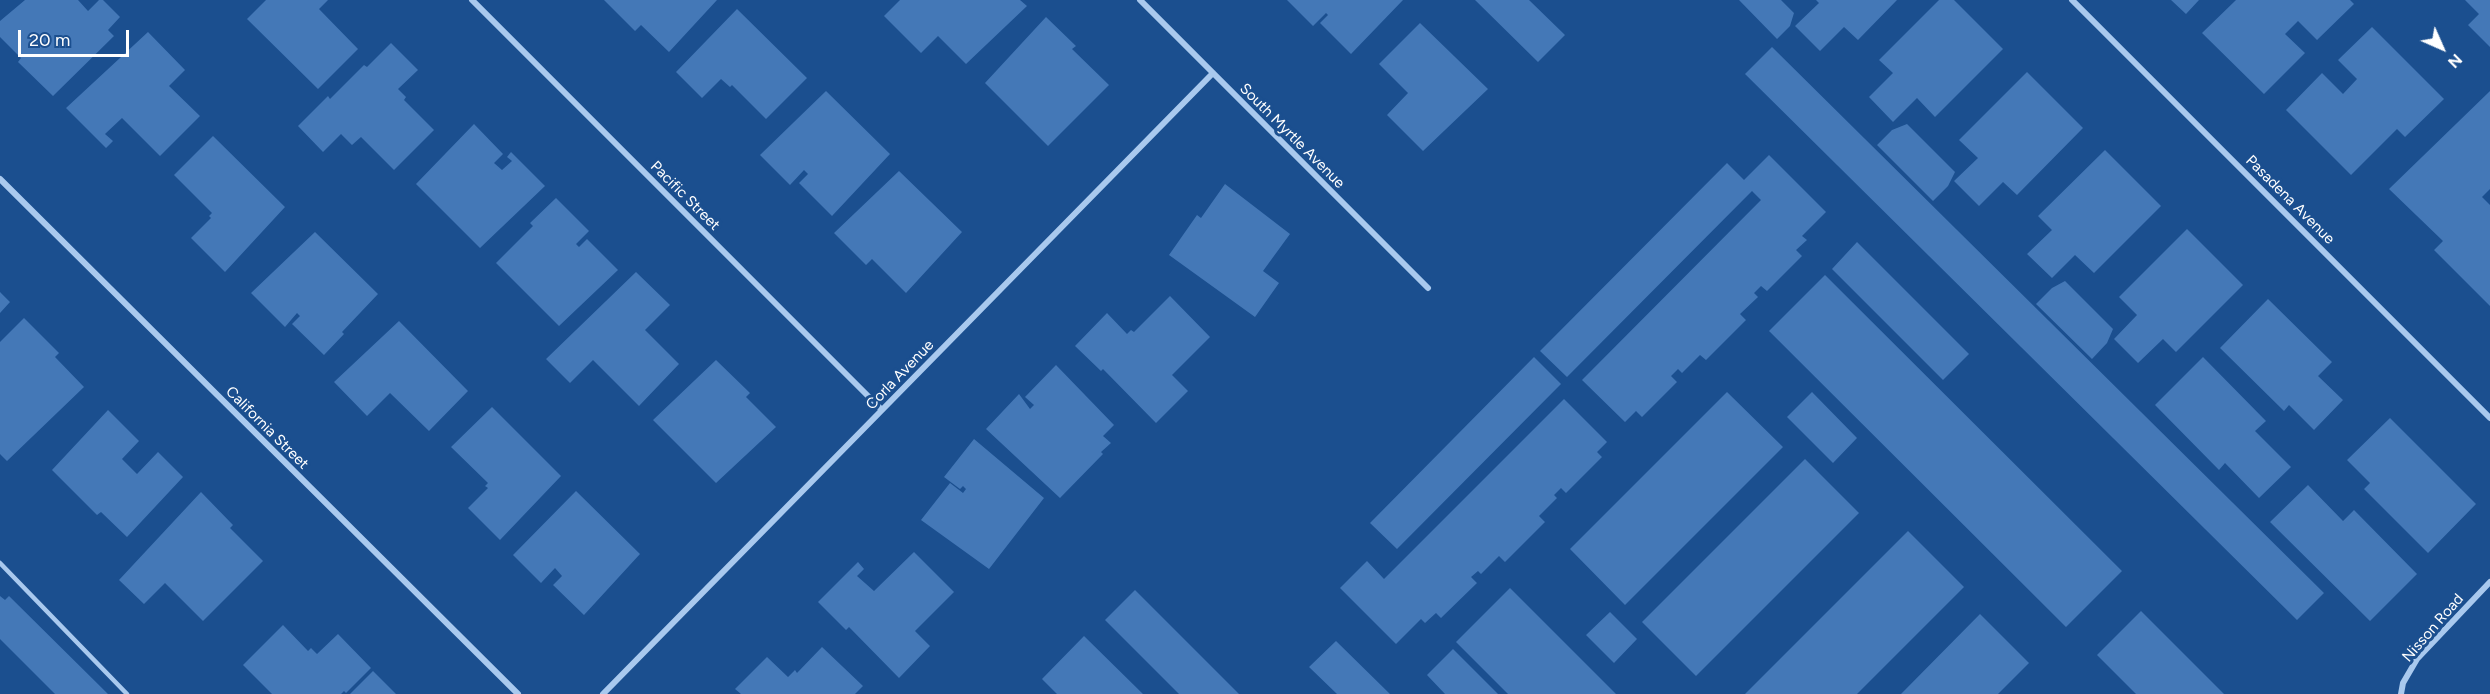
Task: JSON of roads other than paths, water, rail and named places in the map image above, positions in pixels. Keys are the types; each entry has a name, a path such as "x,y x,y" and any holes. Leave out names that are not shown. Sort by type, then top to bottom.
{"street":[{"name":"Pacific Street","path":"471,0 882,410"},
{"name":"South Myrtle Avenue","path":"1140,0 1428,288"},
{"name":"Pasadena Avenue","path":"2072,0 2490,418"},
{"name":"Corla Avenue","path":"603,694 1213,73"},
{"name":"California Street","path":"0,179 518,694"},
{"name":"Nisson Road","path":"2401,694 2403,683 2417,659 2490,582"}],"lane":[{"path":"0,563 127,694"}]}
